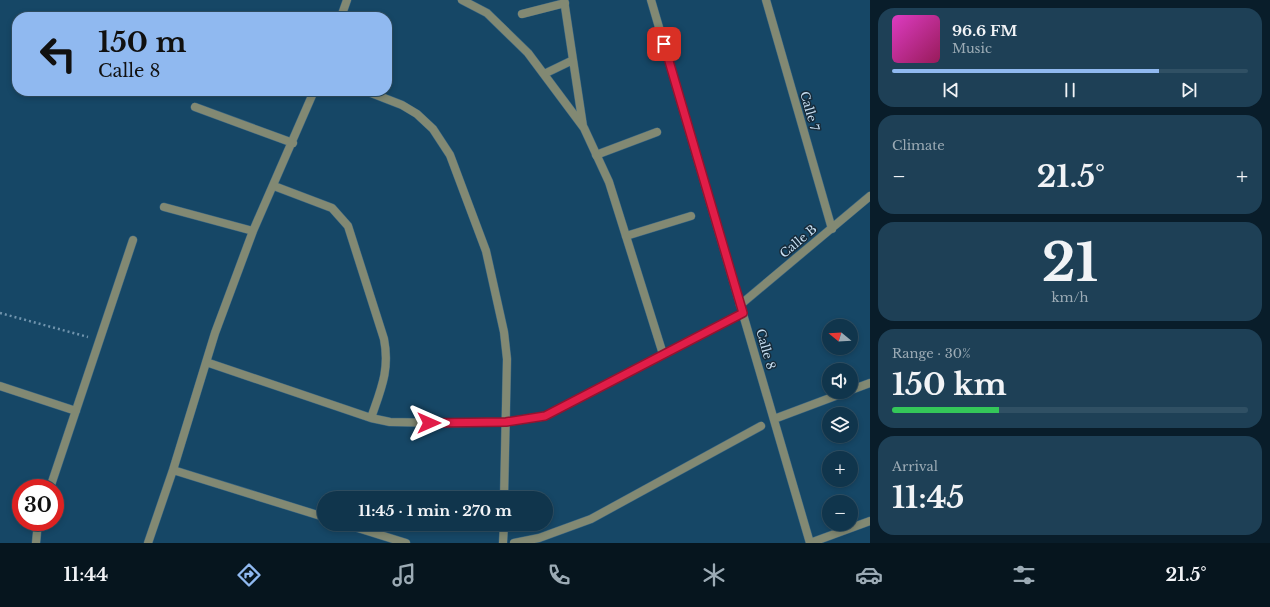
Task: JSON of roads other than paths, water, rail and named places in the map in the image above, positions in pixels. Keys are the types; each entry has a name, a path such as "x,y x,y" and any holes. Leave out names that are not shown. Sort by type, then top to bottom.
{"street":[{"path":"343,12 347,0"},
{"path":"462,0 487,13 528,53 584,128 609,182 663,354"},
{"name":"Calle 8","path":"651,0 810,543"},
{"name":"Calle 7","path":"766,0 832,229"},
{"path":"522,14 564,2 584,128"},
{"path":"544,74 573,60"},
{"path":"148,543 173,470 215,333 253,231 293,143 312,96"},
{"path":"379,96 402,105 416,114 433,129 450,155 486,251 504,332 507,359 504,491"},
{"path":"195,107 293,143"},
{"path":"596,155 657,132"},
{"path":"274,186 332,208 348,226 388,356 386,375 371,418"},
{"name":"Calle B","path":"206,362 371,418 390,422 506,422 545,416 663,354 741,309 870,196"},
{"path":"164,207 253,231"},
{"path":"626,236 691,216"},
{"path":"53,479 133,240"},
{"path":"858,387 870,383"},
{"path":"0,386 76,411"},
{"path":"774,419 827,399"},
{"path":"514,543 539,538 591,519 761,426"},
{"path":"173,470 317,516"},
{"path":"810,543 870,521"},
{"path":"36,543 37,531"},
{"path":"367,531 406,543"},
{"path":"503,543 504,531"}]}
